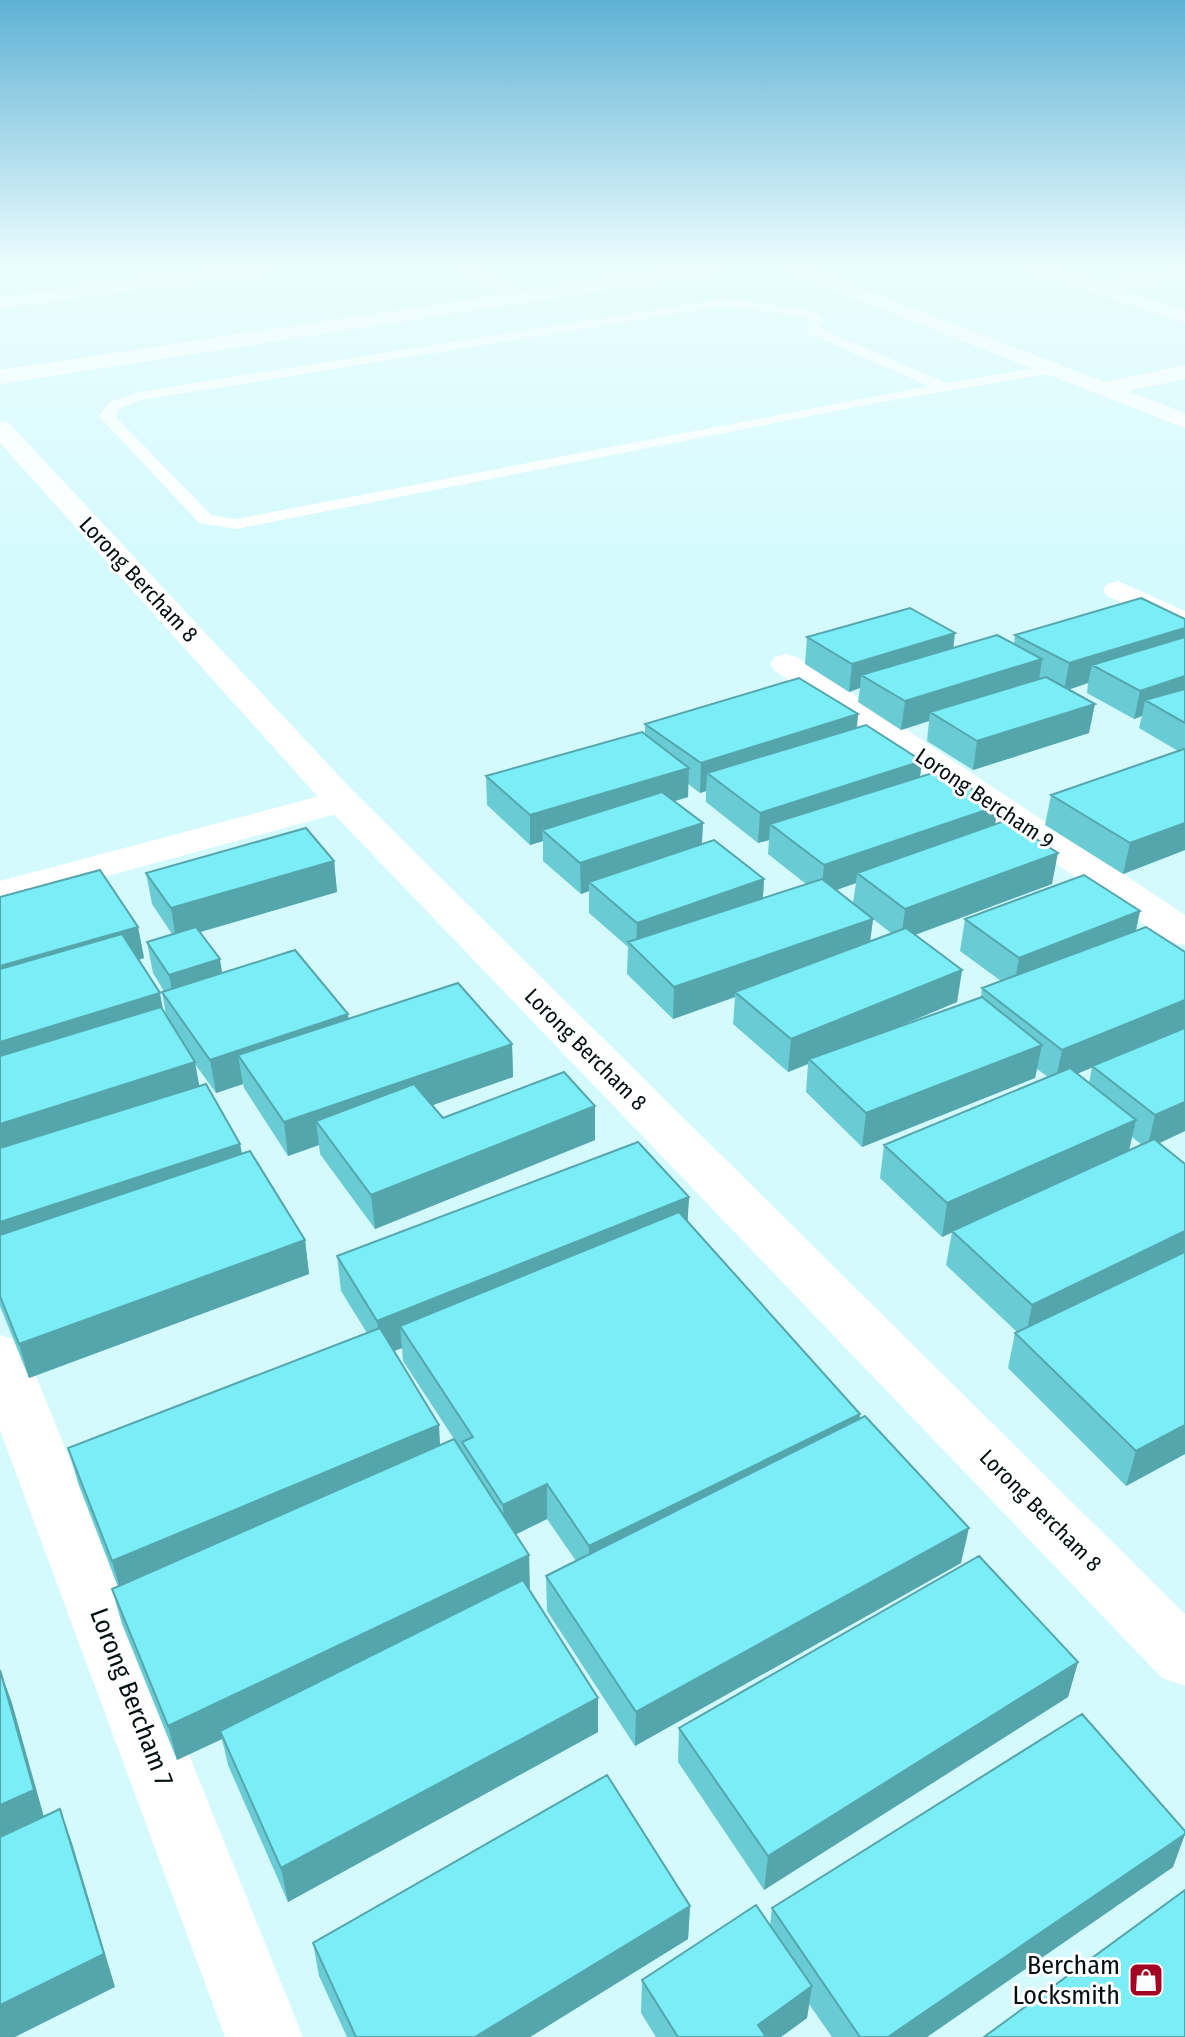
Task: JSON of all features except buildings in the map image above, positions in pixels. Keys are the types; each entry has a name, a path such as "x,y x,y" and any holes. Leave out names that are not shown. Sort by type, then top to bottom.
{"street":[{"path":"0,377 97,362"},
{"path":"1035,362 1185,421"},
{"path":"1104,389 1185,372"},
{"name":"Lorong Bercham 8","path":"0,428 342,801 1185,1657"},
{"path":"1118,590 1185,623"},
{"name":"Lorong Bercham 9","path":"786,664 1185,933"},
{"path":"0,893 342,801"},
{"name":"Lorong Bercham 7","path":"0,1356 264,2037"}],"lane":[{"path":"351,362 139,396 115,405 107,416 205,519 236,524 1053,369"},
{"path":"886,362 947,388"}],"place":[{"name":"Bercham Locksmith","path":"1146,1980"}]}
